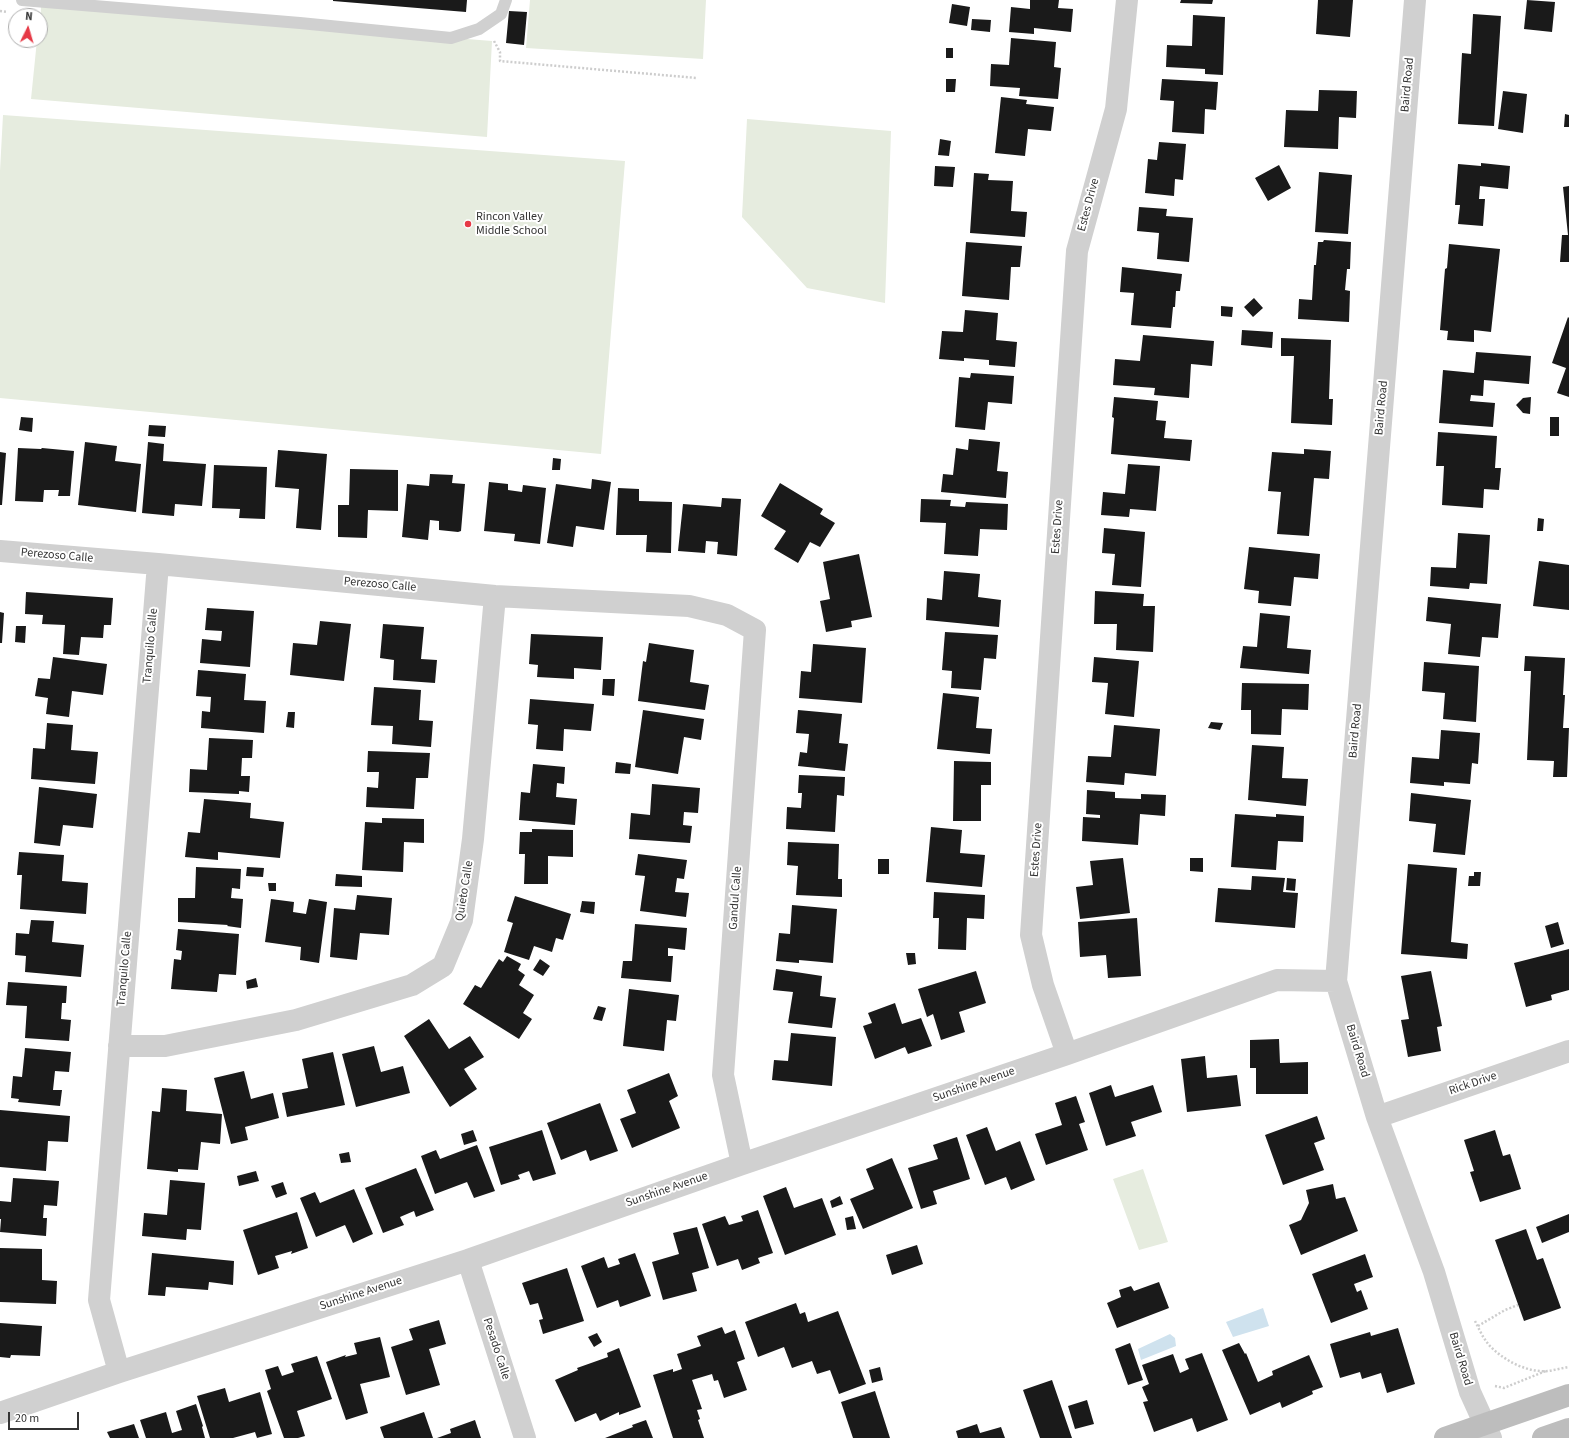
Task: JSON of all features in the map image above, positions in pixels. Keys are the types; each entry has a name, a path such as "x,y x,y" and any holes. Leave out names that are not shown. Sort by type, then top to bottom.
{"main road":[{"path":"1445,1438 1488,1431 1569,1395"},
{"path":"1543,1438 1569,1429"}],"street":[{"name":"Estes Drive","path":"1067,1054 1043,985 1031,935 1077,251 1116,109 1127,0"},
{"name":"Baird Road","path":"1415,0 1336,981 1377,1117 1434,1272 1470,1392 1488,1431"},
{"name":"Perezoso Calle","path":"0,551 158,564 495,596 689,606 727,615 756,630"},
{"name":"Tranquilo Calle","path":"119,1372 99,1300 158,564"},
{"name":"Quieto Calle","path":"119,1046 165,1046 296,1020 412,985 443,966 462,920 473,839 495,596"},
{"name":"Gandul Calle","path":"742,1164 723,1075 756,630"},
{"name":"Sunshine Avenue","path":"0,1413 119,1372 468,1260 742,1164 1067,1054 1277,980 1336,981"},
{"name":"Rick Drive","path":"1377,1117 1569,1051"},
{"name":"Pesado Calle","path":"468,1260 525,1438"}],"lane":[{"path":"22,0 300,23 451,38 484,26 501,14 506,0"}],"path":[{"path":"484,26 500,52 500,61 697,78"},
{"path":"1478,1326 1505,1310 1518,1305"},
{"path":"1474,1320 1489,1345 1500,1355 1516,1364 1530,1369 1547,1371"},
{"path":"1495,1386 1504,1388 1547,1371 1569,1366"}],"shaded area":[{"path":"530,0 706,0 703,59 526,48"},
{"path":"41,5 492,41 487,137 31,99 36,48 48,48 48,8 41,8"},
{"path":"3,115 625,161 601,454 0,398 0,171"},
{"path":"747,119 891,131 885,303 807,288 742,217"},
{"path":"1143,1169 1168,1242 1139,1250 1113,1179"}],"water":[{"path":"1263,1308 1269,1326 1233,1337 1226,1322"},
{"path":"1170,1334 1175,1338 1176,1346 1141,1360 1138,1349"}],"building":[{"path":"333,0 467,0 466,12"},
{"path":"1030,0 1059,0 1058,8 1073,9 1071,32 1034,28 1034,34 1009,32 1011,7 1030,9"},
{"path":"1181,0 1213,0 1212,4 1180,3"},
{"path":"1318,0 1353,0 1350,37 1316,34"},
{"path":"1527,0 1555,2 1552,32 1524,29"},
{"path":"952,4 970,7 967,26 949,23"},
{"path":"509,11 527,12 524,45 506,43"},
{"path":"1473,14 1501,16 1494,126 1458,124 1462,53 1471,54"},
{"path":"1193,15 1225,17 1223,75 1205,74 1205,69 1166,67 1167,45 1192,46"},
{"path":"972,19 991,20 990,32 971,30"},
{"path":"1011,38 1056,42 1054,67 1061,68 1058,99 1019,96 1020,88 990,86 991,64 1009,65"},
{"path":"946,48 953,48 953,58 946,58"},
{"path":"946,79 956,79 955,92 946,92"},
{"path":"1162,79 1218,82 1216,110 1205,109 1204,134 1172,132 1174,101 1160,100"},
{"path":"1319,90 1357,91 1356,118 1339,117 1338,149 1284,147 1286,110 1318,111"},
{"path":"1503,91 1527,94 1523,133 1498,129"},
{"path":"1001,97 1027,100 1026,104 1054,107 1051,131 1028,129 1025,156 995,153"},
{"path":"1565,114 1569,115 1569,127 1564,127"},
{"path":"940,139 951,141 949,156 938,155"},
{"path":"1159,142 1186,144 1183,180 1175,179 1174,196 1145,193 1148,159 1157,160"},
{"path":"1481,163 1510,166 1508,189 1480,186 1479,199 1485,199 1483,226 1458,224 1460,205 1455,205 1458,164 1481,166"},
{"path":"1279,165 1291,188 1268,201 1255,178"},
{"path":"935,166 955,167 953,187 934,186"},
{"path":"1319,172 1352,175 1348,234 1315,232"},
{"path":"974,173 989,174 988,180 1013,181 1011,211 1027,212 1025,237 970,233"},
{"path":"1569,186 1569,262 1560,262 1562,235 1568,235 1563,187"},
{"path":"1139,207 1167,209 1166,216 1193,218 1189,262 1157,259 1159,233 1137,231"},
{"path":"1324,240 1351,242 1350,269 1347,269 1345,290 1350,291 1349,322 1298,319 1299,299 1312,300 1314,265 1316,265 1318,242 1323,242"},
{"path":"966,242 1022,246 1020,267 1011,267 1009,300 962,296"},
{"path":"1449,244 1500,249 1491,332 1474,330 1474,342 1447,340 1448,331 1440,330 1445,269 1447,268"},
{"path":"1122,267 1182,274 1180,291 1176,291 1171,328 1131,325 1134,293 1120,292"},
{"path":"1254,298 1263,308 1253,317 1244,307"},
{"path":"1221,306 1233,307 1232,317 1221,316"},
{"path":"965,310 998,313 996,340 1017,342 1015,367 989,365 989,360 964,358 964,361 939,359 942,331 963,332"},
{"path":"1568,317 1569,397 1557,393 1566,368 1552,363"},
{"path":"1242,330 1273,332 1272,348 1241,345"},
{"path":"1143,335 1214,341 1212,366 1191,364 1189,398 1154,395 1155,388 1113,385 1115,359 1140,361"},
{"path":"1281,338 1331,340 1329,399 1333,399 1332,425 1291,423 1294,356 1281,356"},
{"path":"1476,352 1531,356 1529,384 1484,380 1483,396 1471,395 1470,401 1495,403 1493,427 1439,423 1443,370 1474,373"},
{"path":"971,373 1014,376 1012,404 988,402 985,430 955,427 959,377 970,378"},
{"path":"1114,397 1158,401 1156,420 1166,421 1164,438 1192,440 1190,461 1111,454"},
{"path":"1531,397 1530,414 1523,413 1516,405 1523,398"},
{"path":"21,417 33,418 32,432 19,430"},
{"path":"1550,417 1559,417 1559,436 1550,436"},
{"path":"149,425 166,426 165,437 148,436"},
{"path":"1438,432 1497,436 1495,468 1501,468 1499,490 1484,489 1483,508 1442,505 1444,466 1436,466"},
{"path":"969,439 1000,442 997,471 1008,472 1006,498 941,492 943,474 953,475 956,448 968,450"},
{"path":"85,442 117,446 115,461 141,464 136,512 78,505"},
{"path":"148,442 164,444 163,461 206,464 202,506 175,504 174,516 142,513"},
{"path":"18,448 42,448 74,451 70,496 58,496 59,490 44,490 43,502 15,501"},
{"path":"1304,449 1331,451 1329,479 1314,478 1309,536 1277,534 1281,492 1268,491 1272,452 1304,454"},
{"path":"278,450 327,454 321,530 296,528 299,489 275,487"},
{"path":"0,452 6,453 2,505 0,505"},
{"path":"553,458 561,459 560,470 552,470"},
{"path":"1128,464 1160,466 1156,511 1130,509 1129,517 1101,515 1103,492 1125,494"},
{"path":"214,465 267,467 265,519 239,518 240,509 212,508"},
{"path":"350,469 398,470 398,511 368,510 367,538 338,537 338,505 349,505"},
{"path":"430,474 453,475 452,483 465,484 461,531 439,530 439,521 430,520 428,540 402,537 407,484 429,486"},
{"path":"592,479 611,482 604,530 576,526 573,547 547,543 556,484 591,489"},
{"path":"489,482 508,484 508,490 522,492 523,485 546,488 540,544 514,541 515,534 484,531"},
{"path":"780,483 823,509 820,514 835,523 820,547 810,542 798,563 774,549 786,531 761,516"},
{"path":"618,488 639,489 639,501 672,502 671,553 646,552 647,535 616,535"},
{"path":"722,498 741,499 737,556 717,554 718,542 706,541 705,553 678,551 683,504 721,507"},
{"path":"921,499 951,500 950,506 965,507 966,502 1008,504 1007,530 980,529 978,556 944,554 946,523 920,522"},
{"path":"1538,518 1544,519 1543,531 1537,531"},
{"path":"1104,528 1145,532 1141,587 1112,585 1115,554 1102,553"},
{"path":"1458,533 1490,535 1487,584 1470,583 1469,589 1430,586 1431,567 1456,568"},
{"path":"1249,547 1320,554 1318,579 1294,577 1291,606 1258,603 1259,591 1244,589"},
{"path":"859,554 872,617 851,621 852,627 826,632 820,601 830,599 823,562"},
{"path":"1539,561 1569,565 1569,610 1533,606"},
{"path":"944,571 980,574 978,597 1001,600 999,627 926,620 927,598 942,600"},
{"path":"1095,591 1144,594 1143,606 1155,606 1153,652 1116,650 1117,624 1094,624"},
{"path":"26,592 113,598 111,625 104,625 103,638 81,637 79,655 63,654 65,625 42,624 43,615 25,614"},
{"path":"1428,597 1501,604 1498,638 1482,637 1480,657 1448,654 1451,624 1426,621"},
{"path":"207,608 254,611 250,667 200,663 202,639 221,641 222,631 205,630"},
{"path":"0,612 4,613 2,643 0,643"},
{"path":"1260,613 1290,616 1287,648 1311,650 1309,674 1240,668 1243,646 1257,647"},
{"path":"320,621 351,624 344,681 290,675 293,643 317,645"},
{"path":"383,624 424,627 421,659 437,660 435,683 393,680 394,660 380,658"},
{"path":"16,626 26,626 25,643 15,642"},
{"path":"945,632 998,635 996,659 984,658 981,690 951,688 952,671 942,670"},
{"path":"531,634 603,637 601,670 574,668 574,679 537,677 538,665 529,664"},
{"path":"649,643 694,650 690,682 709,685 705,710 638,701 643,661 646,662"},
{"path":"813,644 866,648 862,703 799,698 801,671 811,672"},
{"path":"1525,656 1565,658 1563,728 1569,728 1567,777 1553,777 1554,761 1527,760 1531,671 1524,671"},
{"path":"53,657 107,664 103,695 72,691 69,717 46,714 48,698 35,696 38,678 50,679"},
{"path":"1094,657 1139,661 1134,717 1105,714 1108,683 1092,682"},
{"path":"1424,662 1479,666 1476,722 1443,719 1445,693 1422,691"},
{"path":"198,670 246,674 244,700 266,701 264,733 201,728 202,711 210,712 211,697 196,696"},
{"path":"603,679 615,679 614,696 602,695"},
{"path":"1242,683 1309,684 1308,710 1282,709 1281,735 1251,734 1251,710 1241,710"},
{"path":"374,687 421,690 419,720 433,721 431,747 392,744 393,726 371,725"},
{"path":"943,693 979,697 976,728 992,729 990,754 937,749"},
{"path":"530,699 594,704 591,731 564,729 563,751 536,749 538,725 528,724"},
{"path":"643,710 704,719 701,740 684,737 678,774 635,767"},
{"path":"798,710 842,714 839,743 848,744 845,771 798,766 800,752 807,753 809,734 796,733"},
{"path":"288,712 295,712 294,728 286,727"},
{"path":"1211,722 1223,723 1220,730 1208,728"},
{"path":"47,723 73,725 71,750 98,752 95,784 31,779 33,748 45,749"},
{"path":"1114,725 1160,729 1156,776 1125,773 1124,785 1086,782 1088,756 1111,757"},
{"path":"1441,730 1480,733 1478,764 1472,763 1470,784 1444,782 1444,786 1410,783 1412,757 1439,759"},
{"path":"209,738 253,740 252,758 242,758 241,776 250,776 249,792 239,791 239,794 189,792 190,769 207,770"},
{"path":"1252,745 1284,747 1282,778 1308,779 1306,806 1248,800"},
{"path":"368,751 430,753 428,778 416,778 414,809 366,807 367,787 378,788 379,772 367,772"},
{"path":"954,761 991,762 991,785 981,785 981,821 953,821"},
{"path":"616,762 631,764 630,774 615,773"},
{"path":"533,764 565,767 564,784 557,783 556,797 577,799 575,825 519,820 521,792 530,793"},
{"path":"799,775 845,777 844,796 837,795 835,832 786,829 787,807 801,808 802,793 798,793"},
{"path":"652,784 700,788 698,813 684,812 683,825 692,826 690,843 629,839 631,813 650,815"},
{"path":"39,787 97,794 93,828 63,825 60,846 34,843"},
{"path":"1087,790 1115,792 1115,798 1141,799 1141,794 1166,795 1165,816 1140,814 1138,845 1082,841 1083,817 1100,818 1100,815 1086,814"},
{"path":"1411,793 1471,800 1465,855 1433,852 1436,824 1409,821"},
{"path":"204,799 251,803 250,818 284,822 280,858 218,852 218,860 185,857 188,832 200,833"},
{"path":"1235,814 1276,817 1276,814 1304,816 1303,842 1278,841 1276,870 1231,867"},
{"path":"382,818 424,819 424,843 404,842 403,872 362,870 365,822 382,823"},
{"path":"931,827 962,830 960,853 985,855 982,887 926,882"},
{"path":"532,829 573,830 573,857 548,856 548,884 524,884 525,854 519,854 520,832 532,832"},
{"path":"788,842 839,844 838,879 842,879 842,897 796,895 798,866 787,865"},
{"path":"19,852 64,855 62,881 88,883 86,914 20,909 22,875 17,875"},
{"path":"638,854 687,860 684,879 677,878 675,892 689,893 686,917 640,911 645,876 635,875"},
{"path":"1123,858 1130,913 1080,919 1076,887 1093,885 1090,861"},
{"path":"1190,858 1203,858 1203,872 1190,871"},
{"path":"878,859 889,859 889,874 878,874"},
{"path":"1408,864 1457,868 1451,942 1468,944 1467,959 1401,954"},
{"path":"196,867 241,869 240,889 232,888 231,898 243,899 241,928 227,926 228,925 178,922 178,898 195,898"},
{"path":"247,867 264,868 263,877 246,876"},
{"path":"1474,872 1481,872 1480,886 1468,886 1469,876 1474,876"},
{"path":"336,874 362,876 362,887 335,886"},
{"path":"1252,876 1285,878 1283,892 1298,893 1295,928 1215,922 1218,888 1251,890"},
{"path":"1287,878 1296,879 1295,891 1286,890"},
{"path":"268,883 276,883 276,891 269,891"},
{"path":"934,892 985,895 984,919 967,918 966,950 938,949 939,918 933,918"},
{"path":"357,895 392,898 389,935 360,933 357,960 330,957 334,908 355,910"},
{"path":"515,896 571,914 563,940 556,938 552,952 534,946 529,960 504,952 513,923 507,921"},
{"path":"271,899 294,902 293,912 306,914 309,899 327,902 319,963 300,960 301,947 265,942"},
{"path":"582,901 595,902 594,914 580,912"},
{"path":"792,905 837,909 833,963 799,960 799,963 776,961 779,933 790,934"},
{"path":"1137,918 1141,976 1108,978 1106,955 1080,957 1078,922"},
{"path":"31,920 54,921 52,942 84,945 81,977 25,972 26,956 15,955 16,933 29,934"},
{"path":"1558,922 1564,944 1551,948 1545,926"},
{"path":"635,924 687,928 685,950 668,948 668,956 673,956 671,982 621,978 623,961 632,961"},
{"path":"178,929 239,934 236,975 219,974 217,992 171,989 174,959 181,960 182,951 176,950"},
{"path":"1569,949 1569,990 1551,995 1552,1000 1526,1007 1514,963"},
{"path":"906,953 915,953 916,964 908,965"},
{"path":"507,956 521,964 518,970 525,975 519,985 534,995 523,1013 532,1019 519,1039 463,1004 475,985 481,988 499,959 503,962"},
{"path":"540,959 550,966 543,976 533,970"},
{"path":"776,969 822,976 820,996 836,998 832,1028 788,1023 793,992 773,990"},
{"path":"976,971 986,1003 959,1012 965,1032 941,1040 933,1014 927,1017 918,989"},
{"path":"1431,971 1442,1026 1437,1027 1441,1051 1408,1057 1401,1020 1409,1019 1401,976"},
{"path":"256,978 258,987 247,989 246,981"},
{"path":"8,982 67,986 66,1003 62,1003 61,1019 71,1020 69,1041 25,1038 27,1006 6,1005"},
{"path":"629,989 679,995 676,1021 667,1020 664,1051 623,1046"},
{"path":"895,1003 902,1024 921,1018 932,1046 908,1054 905,1047 875,1059 863,1026 872,1023 868,1013"},
{"path":"598,1006 606,1008 602,1021 593,1019"},
{"path":"429,1019 449,1049 470,1036 484,1057 464,1069 477,1089 450,1107 404,1036"},
{"path":"791,1033 836,1037 832,1086 772,1080 774,1060 788,1061"},
{"path":"1279,1039 1280,1063 1308,1062 1308,1094 1256,1094 1256,1068 1250,1068 1250,1040"},
{"path":"374,1046 381,1072 403,1066 410,1093 356,1107 342,1054"},
{"path":"25,1048 71,1052 69,1072 55,1071 53,1090 62,1090 60,1106 18,1102 19,1099 11,1098 13,1076 22,1077"},
{"path":"333,1052 345,1105 287,1117 282,1093 308,1088 302,1059"},
{"path":"1205,1056 1207,1078 1237,1075 1241,1106 1187,1112 1181,1059"},
{"path":"244,1071 251,1099 273,1093 279,1118 245,1127 248,1140 231,1144 214,1078"},
{"path":"669,1073 678,1096 669,1101 680,1128 632,1148 620,1119 636,1113 627,1090"},
{"path":"1111,1085 1115,1097 1153,1085 1162,1112 1131,1122 1136,1136 1106,1146 1089,1093"},
{"path":"162,1088 187,1090 186,1111 222,1114 220,1144 201,1142 198,1170 178,1169 178,1172 147,1169 152,1111 160,1112"},
{"path":"1076,1096 1085,1122 1079,1124 1088,1150 1046,1165 1035,1134 1062,1125 1055,1103"},
{"path":"600,1103 618,1151 590,1161 586,1150 561,1160 547,1123"},
{"path":"0,1110 70,1116 68,1142 48,1141 46,1171 0,1167"},
{"path":"1317,1116 1325,1139 1314,1143 1324,1170 1283,1185 1265,1135"},
{"path":"987,1127 996,1151 1020,1141 1035,1180 1011,1190 1006,1177 985,1185 966,1135"},
{"path":"473,1130 477,1141 464,1145 461,1134"},
{"path":"542,1130 556,1174 533,1181 529,1171 518,1175 520,1179 501,1185 489,1147"},
{"path":"1495,1130 1503,1156 1510,1154 1521,1189 1480,1202 1470,1172 1474,1171 1464,1140"},
{"path":"957,1137 970,1179 933,1191 937,1204 921,1209 908,1168 938,1159 933,1145"},
{"path":"477,1145 495,1191 474,1198 467,1182 435,1194 421,1156 436,1150 440,1159"},
{"path":"349,1152 351,1162 341,1163 339,1154"},
{"path":"892,1158 913,1208 863,1229 850,1199 874,1189 866,1169"},
{"path":"416,1168 434,1210 416,1217 414,1211 400,1217 404,1225 383,1233 365,1188"},
{"path":"256,1171 259,1181 239,1186 237,1176"},
{"path":"13,1178 59,1181 57,1206 44,1205 43,1218 47,1218 46,1236 0,1232 0,1201 11,1202"},
{"path":"170,1180 205,1183 201,1230 187,1229 186,1240 142,1236 144,1213 167,1215"},
{"path":"283,1182 287,1194 276,1198 271,1186"},
{"path":"1333,1184 1336,1199 1345,1197 1358,1231 1301,1255 1289,1225 1301,1220 1309,1203 1306,1190"},
{"path":"786,1187 794,1208 822,1198 836,1235 785,1255 763,1196"},
{"path":"354,1189 373,1234 353,1243 345,1225 316,1237 300,1198 315,1192 320,1203"},
{"path":"840,1196 843,1204 832,1208 830,1201"},
{"path":"758,1210 773,1253 758,1258 760,1263 742,1270 738,1259 717,1266 702,1224 725,1216 729,1225 743,1221 741,1216"},
{"path":"297,1212 308,1248 291,1254 292,1251 275,1256 279,1268 258,1275 243,1230"},
{"path":"1569,1214 1569,1232 1542,1243 1536,1227"},
{"path":"853,1216 856,1229 847,1230 845,1218"},
{"path":"697,1227 709,1268 692,1273 697,1291 663,1300 652,1262 679,1254 673,1233"},
{"path":"1526,1229 1537,1260 1543,1258 1561,1308 1524,1321 1495,1240"},
{"path":"917,1245 923,1264 892,1275 886,1255"},
{"path":"0,1248 42,1249 42,1280 57,1281 56,1304 0,1302"},
{"path":"152,1253 234,1261 233,1285 209,1282 208,1290 166,1287 165,1296 148,1295"},
{"path":"635,1253 651,1296 620,1307 618,1300 597,1308 581,1266 604,1257 608,1268 620,1264 618,1259"},
{"path":"1365,1254 1373,1277 1354,1284 1357,1292 1361,1290 1368,1309 1331,1323 1312,1274"},
{"path":"567,1268 584,1321 543,1334 539,1320 543,1319 538,1303 530,1305 522,1283"},
{"path":"1159,1282 1169,1308 1117,1328 1107,1303 1121,1297 1119,1290 1131,1286 1134,1291"},
{"path":"796,1303 800,1314 805,1312 808,1322 838,1311 866,1384 839,1394 830,1370 817,1374 812,1361 792,1368 784,1347 758,1357 745,1322"},
{"path":"439,1320 446,1344 429,1349 440,1385 406,1395 391,1347 413,1340 409,1329"},
{"path":"0,1323 42,1326 40,1356 11,1355 10,1358 0,1357"},
{"path":"722,1327 725,1334 735,1330 745,1359 737,1362 747,1390 724,1398 718,1380 714,1381 712,1374 692,1380 702,1409 697,1410 700,1419 698,1420 704,1438 673,1438 653,1375 673,1369 673,1372 682,1369 677,1354 701,1346 697,1336"},
{"path":"1398,1328 1415,1384 1387,1393 1381,1373 1362,1379 1360,1372 1340,1378 1330,1344 1370,1332 1371,1336"},
{"path":"597,1333 602,1342 594,1347 588,1337"},
{"path":"380,1337 390,1377 360,1384 368,1413 346,1420 326,1362 346,1355 345,1357 357,1354 354,1343"},
{"path":"1130,1343 1143,1380 1128,1385 1115,1349"},
{"path":"1239,1343 1245,1354 1246,1353 1258,1382 1273,1375 1272,1371 1309,1355 1323,1387 1312,1391 1313,1394 1282,1408 1280,1402 1250,1415 1222,1350"},
{"path":"619,1348 641,1407 619,1415 619,1412 600,1421 596,1413 575,1422 555,1380 578,1370 577,1368 608,1357 607,1353"},
{"path":"1202,1353 1228,1420 1197,1432 1192,1418 1154,1432 1143,1402 1148,1401 1142,1387 1149,1384 1142,1365 1173,1354 1180,1373 1189,1369 1185,1359"},
{"path":"317,1356 332,1399 297,1411 305,1436 298,1438 284,1438 267,1391 271,1389 265,1370 278,1366 282,1376 294,1372 291,1364"},
{"path":"880,1367 883,1380 872,1383 869,1370"},
{"path":"1052,1380 1072,1438 1040,1438 1023,1390"},
{"path":"225,1388 229,1402 260,1392 272,1434 257,1438 255,1432 233,1438 210,1438 197,1396"},
{"path":"875,1391 890,1438 853,1438 841,1402"},
{"path":"1087,1400 1094,1424 1075,1429 1068,1406"},
{"path":"196,1404 205,1438 146,1438 140,1420 166,1412 172,1433 182,1430 176,1411"},
{"path":"424,1412 433,1438 384,1438 380,1427"},
{"path":"475,1420 481,1438 437,1438 451,1433 450,1429"},
{"path":"646,1420 653,1438 605,1438 633,1427 632,1425"},
{"path":"134,1424 139,1438 110,1438 107,1432"},
{"path":"977,1424 980,1433 1001,1427 1005,1438 958,1438 956,1431"}],"place":[{"name":"Rincon Valley Middle School","path":"468,224"}]}
